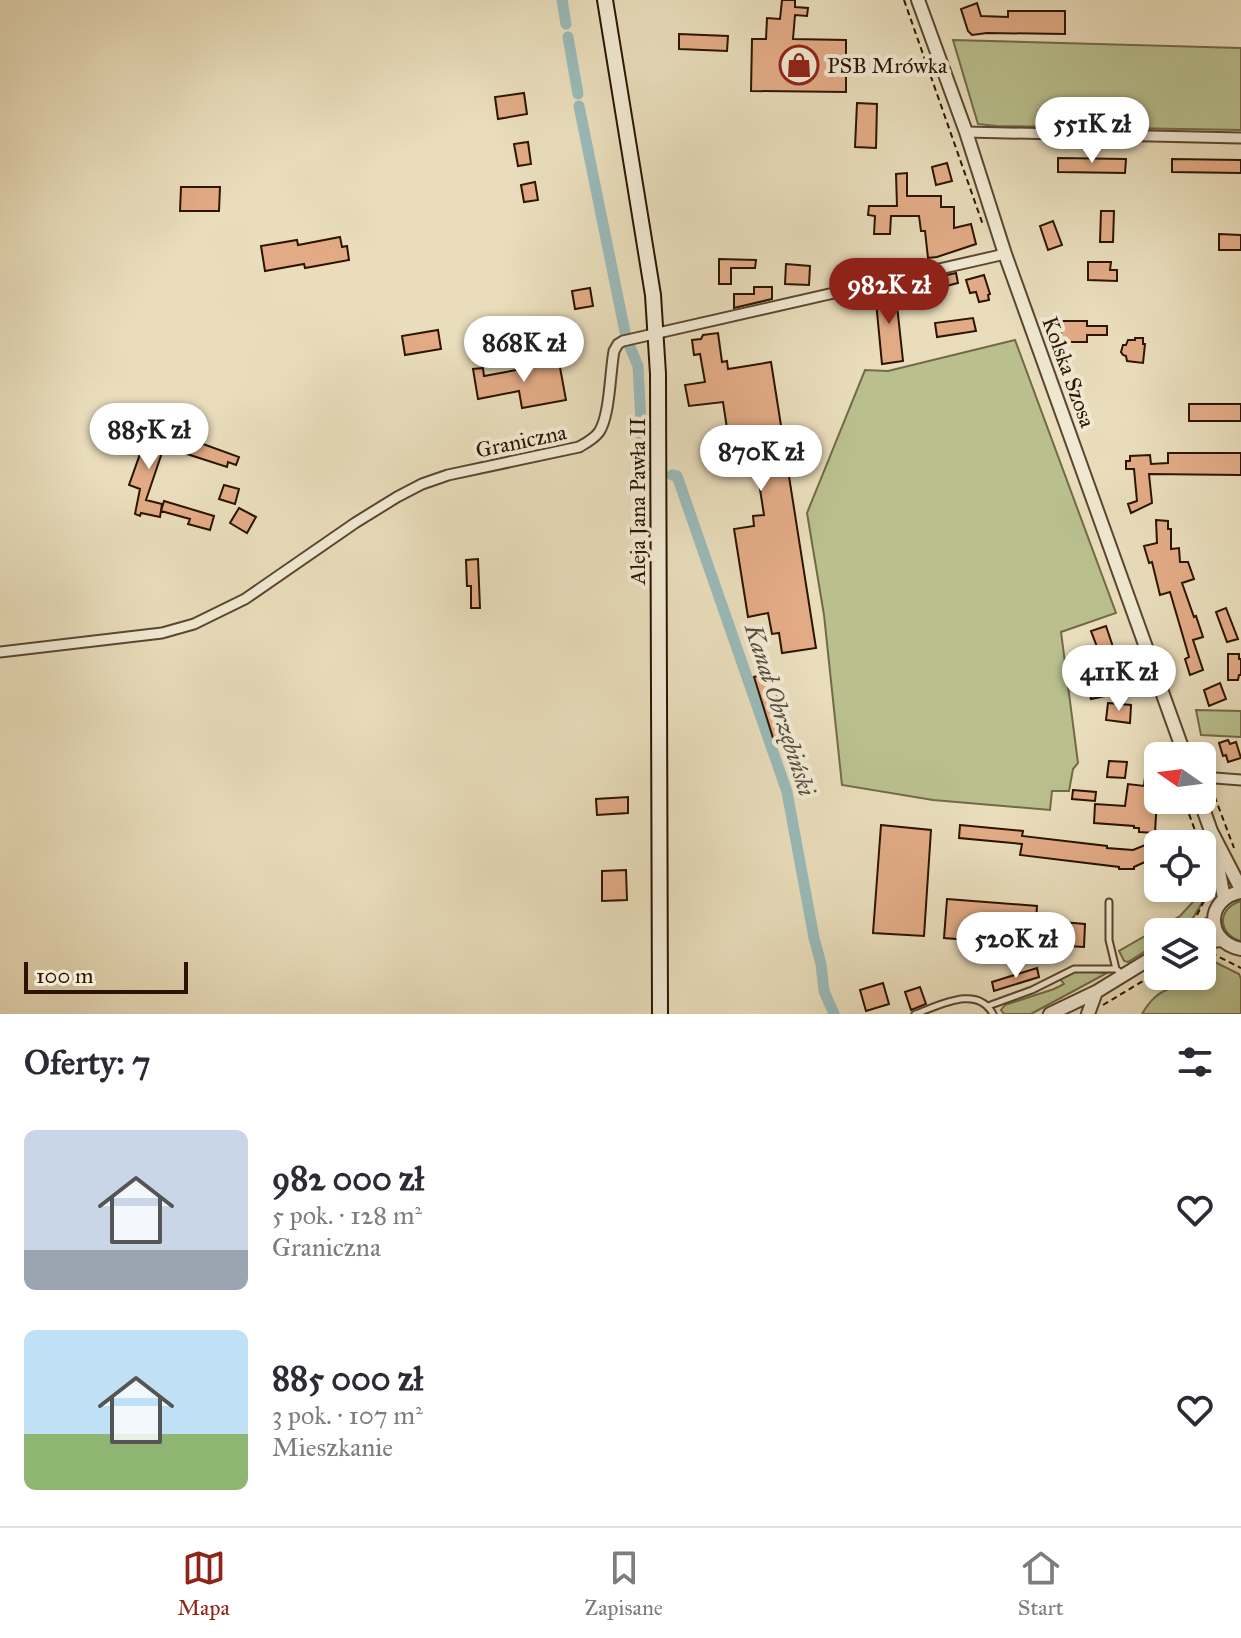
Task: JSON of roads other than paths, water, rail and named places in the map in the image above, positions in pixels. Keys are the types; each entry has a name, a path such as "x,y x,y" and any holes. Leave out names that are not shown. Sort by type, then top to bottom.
{"main road":[{"name":"Aleja Jana Pawła II","path":"605,0 651,280 656,335 659,409 659,1011"}],"street":[{"name":"Kolska Szosa","path":"918,0 966,132 1005,254 1180,742"},
{"path":"966,132 1241,138"},
{"name":"Graniczna","path":"0,652 162,633 194,624 245,599 355,523 422,484 448,475 579,447 591,441 600,431 612,362 618,344 623,341 1005,254"},
{"path":"1216,778 1241,780"},
{"path":"1215,918 1216,909 1224,898 1241,890 1216,841"},
{"path":"1216,857 1224,898"},
{"path":"1216,930 1221,940 1241,949"},
{"path":"1216,942 1221,940"},
{"path":"1050,1014 1069,1010 1120,972 1144,962"},
{"path":"1088,1014 1096,992"}],"lane":[{"path":"988,1006 1032,990 1074,969 1120,972 1109,940 1109,902"},
{"path":"915,1014 966,997 988,1006 993,1014"}],"waterway":[{"name":"Kanał Obrzębiński","path":"562,0 566,24"},
{"name":"Kanał Obrzębiński","path":"568,37 578,94"},
{"name":"Kanał Obrzębiński","path":"579,106 625,332"},
{"name":"Kanał Obrzębiński","path":"630,347 638,366 643,461 646,466"},
{"name":"Kanał Obrzębiński","path":"672,475 677,476 787,792 824,991 834,1014"}],"place":[{"name":"PSB Mrówka","path":"799,65"}]}
